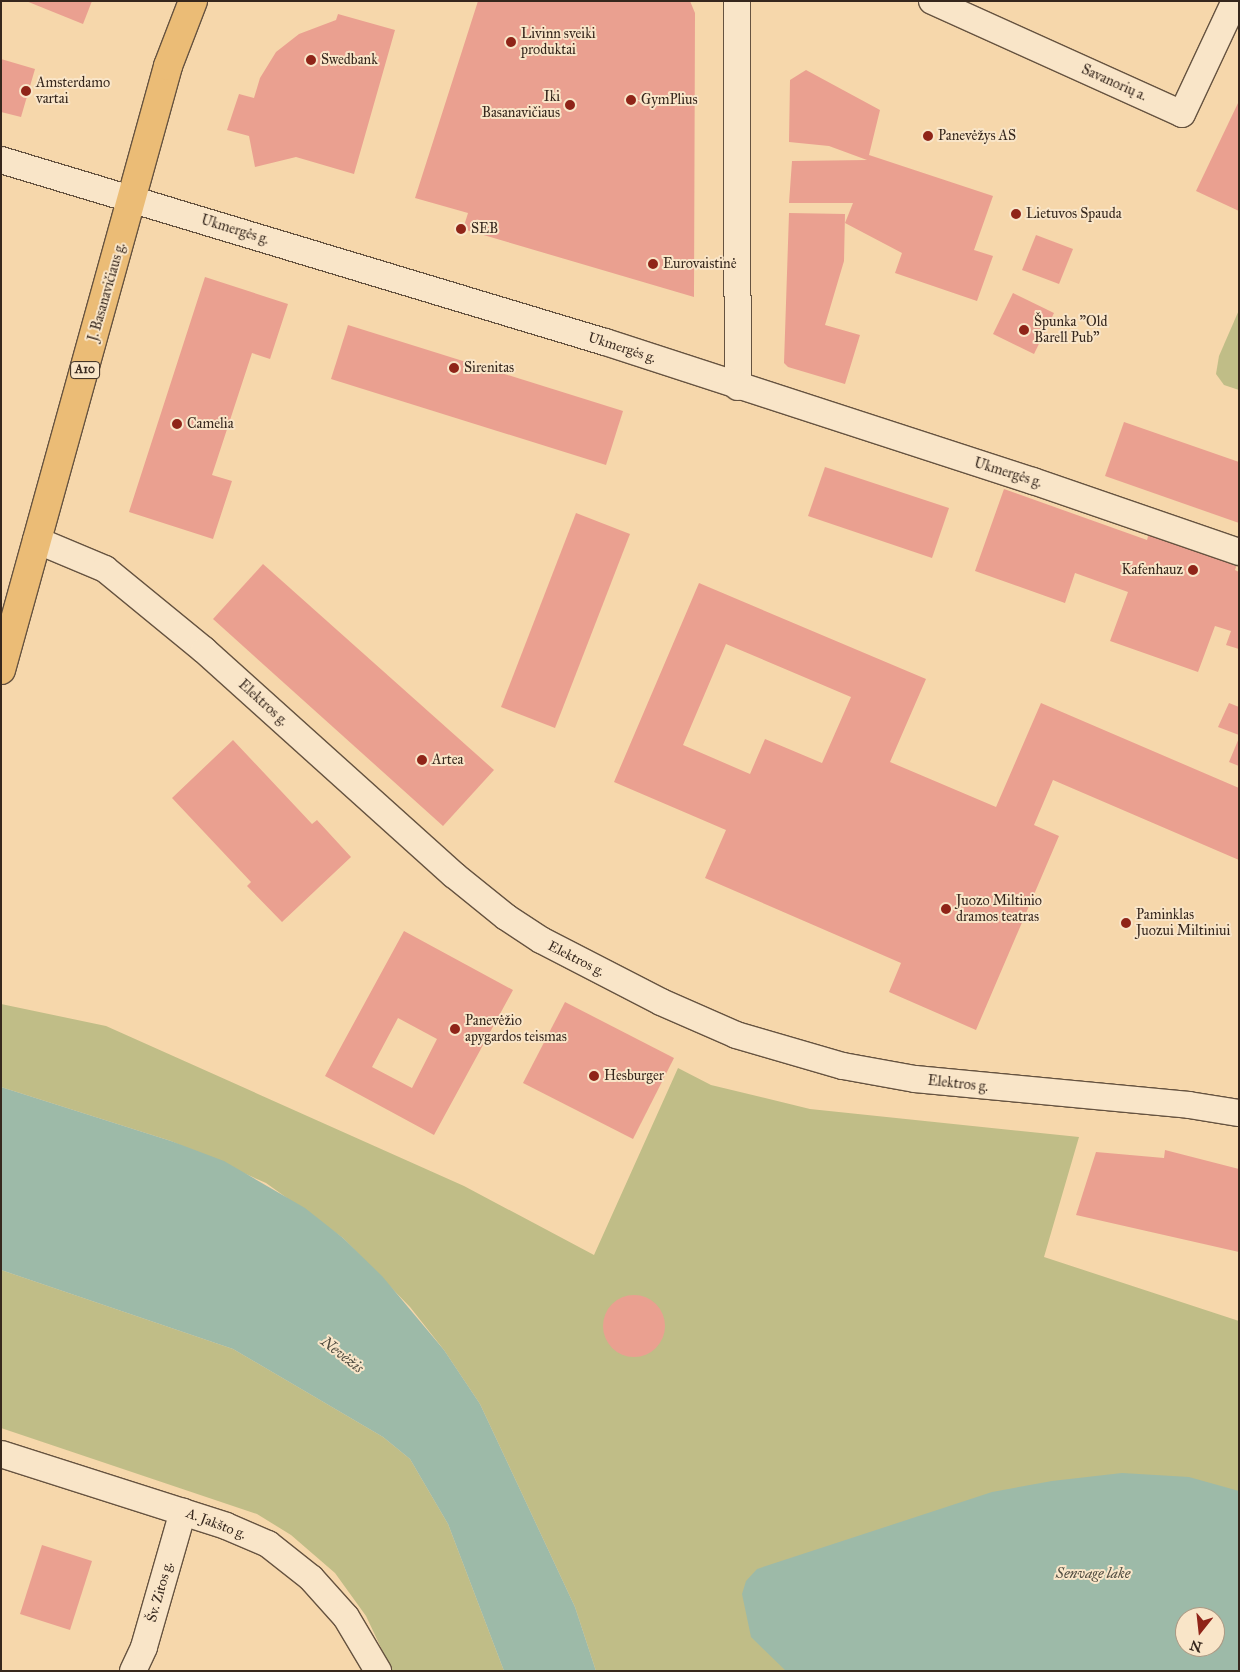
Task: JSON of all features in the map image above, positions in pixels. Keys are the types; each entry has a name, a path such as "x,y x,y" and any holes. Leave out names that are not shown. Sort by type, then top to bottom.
{"highway":[{"name":"J. Basanavičiaus g.","path":"1,670 36,540 134,200 168,66 193,1"}],"street":[{"path":"737,1 738,387"},
{"name":"Savanorių a.","path":"932,1 1182,114 1234,1"},
{"name":"Ukmergės g.","path":"1,160 605,342 738,387 1033,481 1239,552"},
{"name":"Elektros g.","path":"36,540 105,569 204,650 454,875 506,917 541,940 661,1002 736,1034 843,1066 915,1079 1189,1105 1239,1113"},
{"name":"A. Jakšto g.","path":"1,1454 183,1511 268,1544 311,1578 346,1617 378,1671"},
{"name":"Šv. Zitos g.","path":"133,1671 144,1647 183,1511"}],"shaded area":[{"path":"1239,310 1239,390 1224,385 1216,374 1219,356"},
{"path":"1,1004 106,1026 464,1186 594,1255 678,1068 711,1085 810,1109 1079,1137 1044,1257 1239,1321 1239,1671 596,1671 575,1607 480,1404 444,1350 410,1307 343,1238 266,1183 171,1141 1,1087"},
{"path":"1,1270 233,1349 383,1437 410,1459 448,1524 504,1671 392,1671 366,1616 335,1573 291,1535 257,1514 1,1428"}],"water":[{"name":"Nevėžis","path":"1,1087 171,1141 224,1161 305,1208 343,1238 382,1276 444,1350 480,1404 575,1607 596,1671 504,1671 448,1524 410,1459 383,1437 233,1349 1,1270"},
{"name":"Senvage lake","path":"1122,1473 1189,1477 1239,1491 1239,1671 786,1671 751,1637 742,1594 746,1581 757,1569 992,1492 1052,1481"}],"building":[{"path":"26,1 92,1 83,24"},
{"name":"Iki Basanavičiaus","path":"478,1 690,1 695,13 694,297 463,229 468,213 415,198"},
{"path":"338,14 395,30 354,174 296,157 255,167 249,136 227,130 239,94 254,98 260,78 276,52 299,34 336,20"},
{"path":"1,59 35,69 21,117 1,112"},
{"path":"806,70 880,110 869,155 993,196 974,250 993,256 977,301 895,273 902,253 845,223 853,203 789,203 792,161 867,160 829,146 789,142 790,80"},
{"path":"1239,101 1239,211 1196,191"},
{"path":"789,213 845,214 844,261 825,325 860,335 845,384 788,367 784,363"},
{"path":"1036,235 1073,249 1059,284 1022,270"},
{"path":"205,277 288,304 270,359 252,353 212,475 232,481 213,539 129,512"},
{"path":"1013,293 1054,313 1034,354 993,334"},
{"path":"348,325 623,411 606,465 331,379"},
{"path":"1124,422 1239,462 1239,523 1105,476"},
{"path":"825,467 949,508 932,558 808,516"},
{"path":"1004,489 1147,540 1151,527 1239,559 1235,570 1239,572 1239,649 1226,645 1231,631 1215,626 1198,672 1110,641 1128,592 1075,573 1065,603 975,571"},
{"path":"576,513 630,534 555,728 501,707"},
{"path":"263,564 494,770 443,826 213,619"},
{"path":"699,583 926,679 890,762 996,807 1041,703 1239,788 1239,860 1053,780 1034,825 1059,836 976,1030 889,992 901,963 705,878 726,830 614,782","holes":["726,644 851,697 822,763 765,739 750,774 683,745"]},
{"path":"1229,703 1239,707 1239,735 1218,727"},
{"path":"1239,738 1239,766 1229,762"},
{"path":"233,740 312,824 317,820 351,857 282,922 247,886 251,882 172,798"},
{"name":"Panevėžio apygardos teismas","path":"404,931 513,990 434,1135 325,1076","holes":["398,1018 437,1039 412,1088 372,1067"]},
{"path":"565,1002 674,1058 633,1139 523,1083"},
{"path":"1165,1150 1239,1169 1239,1252 1076,1215 1096,1152 1164,1158"},
{"path":"634,1295 646,1297 656,1304 663,1314 665,1326 663,1338 656,1348 646,1355 634,1357 622,1355 612,1348 605,1338 603,1326 605,1314 612,1304 622,1297"},
{"path":"42,1545 92,1561 70,1630 20,1614"}],"place":[{"name":"Livinn sveiki produktai","path":"511,42"},
{"name":"Swedbank","path":"311,60"},
{"name":"Amsterdamo vartai","path":"26,91"},
{"name":"GymPlius","path":"631,100"},
{"name":"Iki Basanavičiaus","path":"570,105"},
{"name":"Panevėžys AS","path":"928,136"},
{"name":"Lietuvos Spauda","path":"1016,214"},
{"name":"SEB","path":"461,229"},
{"name":"Eurovaistinė","path":"653,264"},
{"name":"Špunka \"Old Barell Pub\"","path":"1024,330"},
{"name":"Sirenitas","path":"454,368"},
{"name":"Camelia","path":"177,424"},
{"name":"Kafenhauz","path":"1193,570"},
{"name":"Artea","path":"422,760"},
{"name":"Juozo Miltinio dramos teatras","path":"946,909"},
{"name":"Paminklas Juozui Miltiniui","path":"1126,923"},
{"name":"Panevėžio apygardos teismas","path":"455,1029"},
{"name":"Hesburger","path":"594,1076"}]}
